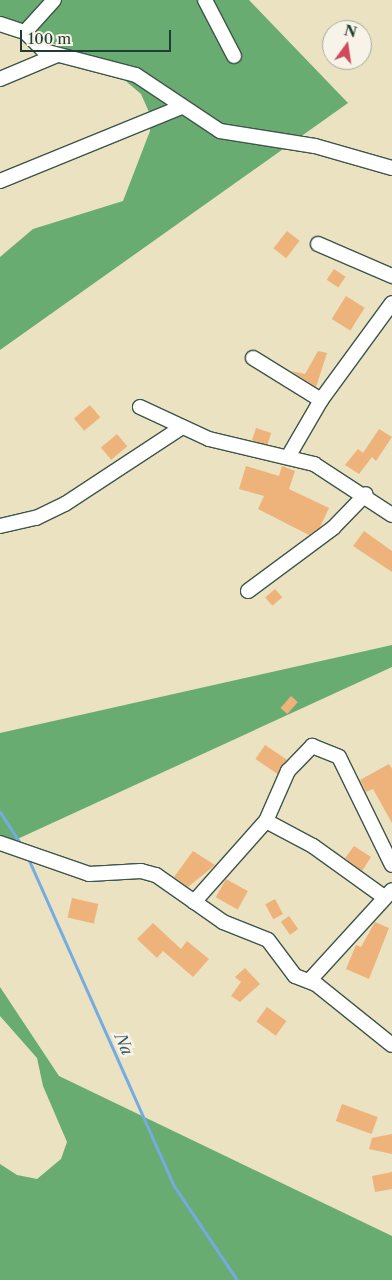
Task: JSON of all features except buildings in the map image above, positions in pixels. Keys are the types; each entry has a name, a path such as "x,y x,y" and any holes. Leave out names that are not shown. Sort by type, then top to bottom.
{"street":[{"path":"25,32 54,0"},
{"path":"206,0 234,56"},
{"path":"0,24 25,32 41,50 136,76 220,131 315,146 392,168"},
{"path":"0,79 57,55"},
{"path":"0,181 181,107"},
{"path":"318,244 392,276"},
{"path":"288,457 321,400 392,303"},
{"path":"253,358 321,400"},
{"path":"140,407 223,444 288,457 331,471 366,494 392,515"},
{"path":"0,526 36,518 65,504 182,427"},
{"path":"248,591 333,528 366,494"},
{"path":"194,902 266,821 288,770 307,748 320,746 339,758 347,770 392,865"},
{"path":"266,821 313,846 388,894 309,981"},
{"path":"0,843 89,874 141,871 156,875 223,922 268,940 295,976 309,981 392,1045"}],"green space":[{"path":"0,0 249,0 348,103 0,350 0,257 33,229 123,201 150,131 149,112 141,94 108,66 25,32 0,27"},
{"path":"392,645 392,667 0,847 0,733"},
{"path":"0,987 59,1076 392,1236 392,1280 0,1280 0,1164 17,1175 37,1179 61,1159 67,1142 43,1086 37,1058 0,1016"}],"waterway":[{"name":"Na","path":"0,812 22,846"},
{"name":"Na","path":"27,856 174,1186 237,1280"}]}
